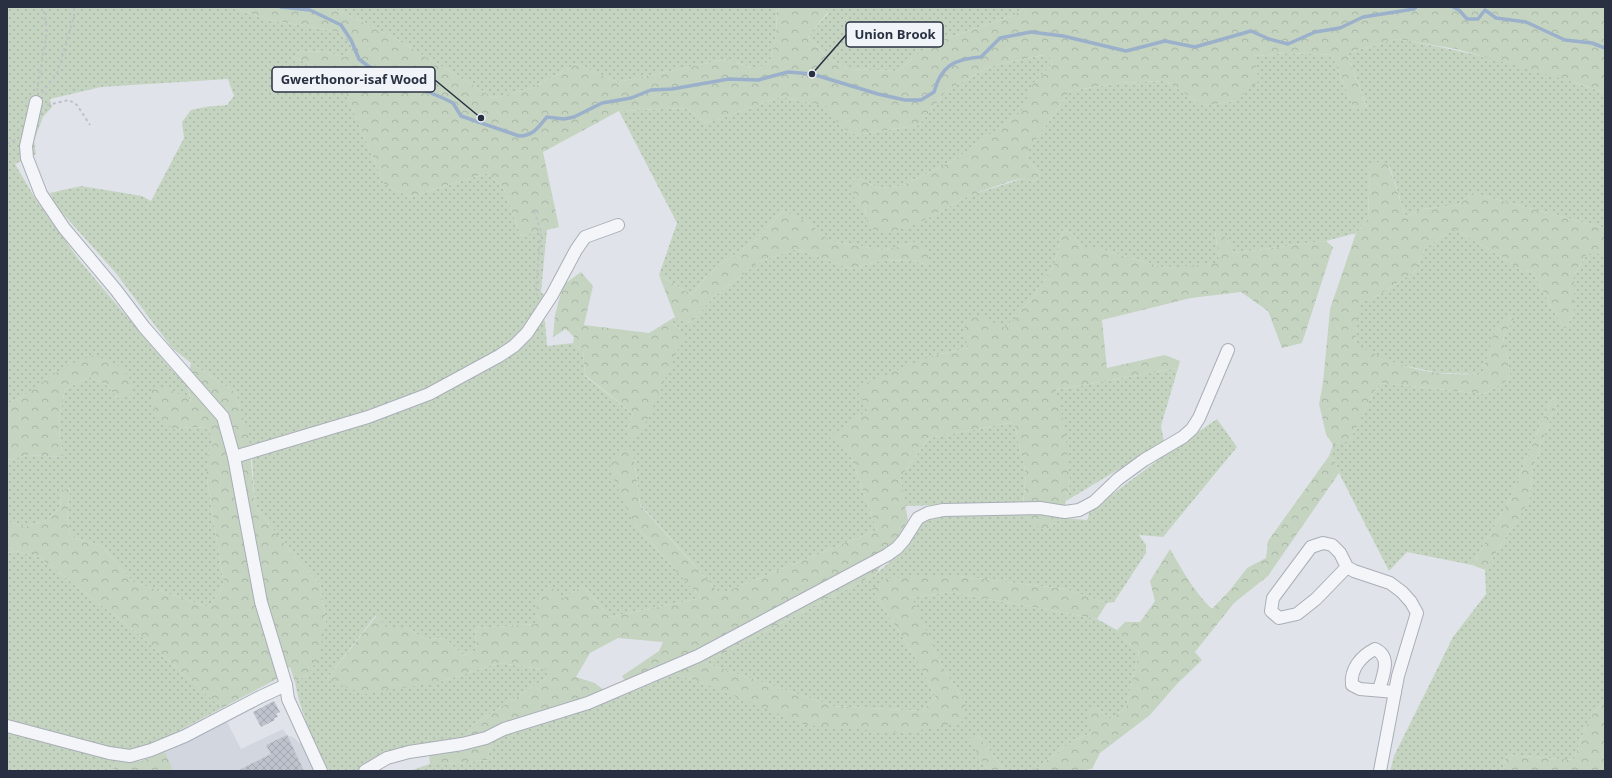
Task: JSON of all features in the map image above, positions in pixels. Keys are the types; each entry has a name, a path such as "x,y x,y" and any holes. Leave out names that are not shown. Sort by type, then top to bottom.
{"lane":[{"path":"35,105 26,146 27,158 40,194 64,228 116,290 144,327 224,416 234,457 261,602 286,686 288,699 321,771"},
{"path":"234,457 368,417 429,394 499,356 514,346 527,334 585,237 618,225"},
{"path":"365,771 387,758 409,752 462,744 486,738 504,729 588,703 698,656 887,555 904,540 918,518 928,513 943,510 1033,508 1065,512 1078,510 1094,502 1118,479 1144,460 1183,437 1192,429 1199,418 1228,350"},
{"path":"1346,567 1316,598 1297,614 1278,618 1271,611 1272,598 1311,547 1323,543 1332,545 1340,553 1346,567 1390,583 1402,592 1411,602 1417,613 1414,628 1407,643 1395,692 1380,771"},
{"path":"7,726 109,753 130,756 151,750 185,736 260,697 286,686"},
{"path":"1379,690 1395,692"}],"path":[{"path":"35,105 47,31 44,7"},
{"path":"35,105 58,71 74,16 74,7"},
{"path":"35,105 70,100 77,105 90,125"},
{"path":"534,211 541,231 536,289 538,301 543,309"}],"shaded area":[{"path":"226,720 241,749 283,729 287,735 293,737 304,747 314,771 170,771 171,768 165,752"}],"green space":[{"path":"7,7 231,7 270,20 339,32 352,46 345,57 327,52 301,51 293,57 339,77 384,184 410,197 487,173 503,187 521,236 547,229 541,292 546,297 525,331 500,351 439,385 342,421 251,450 236,393 191,363 172,348 115,272 57,207 50,193 81,186 142,196 151,201 184,138 182,122 191,110 227,105 234,96 228,79 101,87 50,99 52,107 43,117 34,141 36,154 15,164 38,203 80,261 171,369 187,384 191,402 171,390 175,430 188,427 208,428 214,442 207,456 207,480 224,584 209,607 133,582 102,546 71,537 67,516 70,488 62,490 60,507 47,520 24,527 7,521 7,460 28,455 63,457 58,423 65,389 90,377 105,384 118,398 121,367 21,397 7,404"},
{"path":"231,7 332,7 391,36 494,98 532,88 576,64 618,82 727,59 757,70 771,59 776,35 777,7 824,7 828,12 808,37 827,57 848,69 898,71 930,44 1012,16 1026,7 1605,7 1605,93 1580,84 1456,49 1397,39 1347,53 1367,108 1354,109 1332,55 1288,53 1254,56 1259,81 1234,101 1204,106 1166,81 1119,83 1070,91 1028,151 1026,157 1040,175 1033,182 1024,178 1011,181 968,196 921,222 889,233 875,231 867,220 865,209 855,202 852,183 858,178 878,188 901,186 951,162 1021,112 1033,84 1053,63 1047,54 991,66 947,90 919,125 857,135 842,128 826,106 781,97 706,123 686,108 619,111 543,152 559,227 521,236 503,187 487,173 410,197 384,184 339,77 293,57 301,51 327,52 345,57 352,46 339,32 270,20"},
{"path":"332,7 777,7 776,35 771,59 757,70 727,59 618,82 576,64 532,88 494,98 391,36"},
{"path":"824,7 1026,7 1012,16 930,44 898,71 848,69 827,57 808,37 828,13"},
{"path":"1397,39 1502,61 1605,93 1605,228 1472,193 1459,205 1423,209 1406,217 1389,165 1370,164 1368,219 1356,233 1326,241 1233,253 1228,239 1215,232 1219,259 1214,265 1165,268 1100,249 1082,249 1073,234 1063,230 1054,265 1034,296 1005,328 968,348 931,356 867,411 830,437 849,452 877,530 720,594 640,504 634,458 634,524 701,598 610,617 583,586 563,598 537,598 537,624 475,628 477,650 464,656 445,638 426,639 405,627 386,627 376,615 326,680 439,682 499,663 549,670 546,678 473,725 465,737 404,750 372,761 357,771 329,771 309,728 301,706 295,682 307,675 326,621 320,584 297,560 255,506 252,458 424,401 542,320 545,321 547,346 573,343 583,351 585,376 633,414 626,432 681,330 670,320 675,317 690,323 716,295 759,262 796,249 852,269 879,261 912,260 927,265 917,242 882,250 830,241 808,222 783,211 756,240 722,263 706,277 692,295 659,275 677,223 619,111 686,108 706,123 781,97 827,106 842,128 857,135 919,125 947,90 991,66 1048,54 1053,63 1033,84 1022,112 951,162 901,186 878,188 858,178 867,220 921,222 968,196 1024,178 1033,182 1040,175 1026,157 1028,151 1070,91 1119,83 1166,81 1204,106 1234,101 1254,56 1288,53 1332,55 1354,109 1367,107 1347,53"},
{"path":"1379,162 1388,164 1406,217 1423,209 1459,205 1472,193 1605,228 1605,254 1587,254 1574,275 1574,313 1565,329 1551,307 1532,270 1524,273 1508,261 1455,229 1425,248 1415,271 1379,295 1360,303 1355,343 1374,354 1416,369 1443,374 1482,374 1496,326 1510,314 1514,318 1503,338 1508,360 1510,379 1484,394 1380,383 1371,397 1350,441 1333,445 1326,434 1319,404 1323,383 1330,309 1356,233 1368,219 1370,164"},
{"path":"783,211 808,222 830,241 882,250 917,242 928,255 927,265 912,260 879,261 852,269 796,249 759,262 716,295 690,323 675,317 659,275 692,295 706,277 722,263 756,240"},
{"path":"1455,229 1508,261 1524,273 1532,270 1551,307 1565,329 1574,313 1574,275 1587,254 1605,254 1605,702 1599,706 1589,720 1574,760 1507,755 1503,766 1508,771 1390,771 1394,756 1453,637 1486,594 1485,570 1529,501 1533,468 1556,403 1555,396 1550,402 1509,501 1472,565 1407,552 1389,571 1339,473 1336,463 1329,456 1333,445 1350,440 1371,397 1380,383 1484,394 1510,379 1508,360 1503,338 1514,318 1489,352 1482,374 1439,373 1401,365 1375,356 1355,343 1359,303 1379,295 1415,271 1425,248"},
{"path":"1063,230 1073,234 1082,249 1100,249 1165,268 1214,264 1219,259 1215,231 1228,239 1233,253 1326,241 1333,247 1302,343 1282,348 1268,311 1241,292 1191,298 1102,320 1107,368 1165,355 1180,361 1178,368 1056,390 1065,429 1070,483 1062,518 1045,531 1022,516 1026,475 1014,422 929,438 900,478 908,520 876,574 705,663 833,706 922,711 936,698 919,664 872,589 888,578 959,576 1065,589 1107,603 1097,619 950,592 912,598 941,664 966,705 962,722 905,733 805,725 705,684 675,674 631,692 622,676 659,651 663,642 618,638 590,653 576,677 595,683 615,699 543,720 493,737 487,760 448,764 430,764 429,754 462,749 465,737 473,725 546,678 549,670 499,663 439,682 365,694 326,680 377,615 386,627 405,627 426,639 445,638 464,656 477,650 475,628 537,624 537,598 551,588 563,598 583,586 610,617 701,598 634,524 609,469 617,452 628,449 634,458 640,505 720,594 877,530 849,452 829,437 867,411 857,387 931,356 968,348 963,331 969,320 977,315 1005,328 1034,296 1054,265"},
{"path":"581,272 593,286 584,325 649,333 670,320 681,330 683,339 643,429 632,442 626,432 633,414 585,375 583,351 573,343 574,337 566,329 553,337 555,315 563,285"},
{"path":"94,355 121,367 134,384 130,396 118,398 105,384 90,377 65,389 58,423 63,457 28,455 7,460 7,404 21,397 66,366"},
{"path":"191,363 236,393 249,438 255,506 297,560 320,584 326,621 318,660 307,675 295,682 290,667 275,680 222,708 136,632 39,557 16,551 7,553 7,521 24,527 47,520 60,507 62,490 70,488 67,516 71,537 102,546 133,582 209,607 224,584 207,480 207,456 214,442 208,428 188,427 175,430 155,414 151,392 155,386 171,390 191,401 187,384"},
{"path":"1178,368 1161,426 1164,442 1066,501 1070,483 1056,390"},
{"path":"1556,395 1556,403 1533,468 1529,501 1485,570 1472,565 1509,501 1550,402"},
{"path":"1217,419 1237,447 1163,537 1139,535 1146,545 1146,553 1114,602 1107,603 1065,589 959,576 872,589 919,664 936,698 922,711 833,706 705,663 876,574 899,554 920,524 928,517 943,514 1023,512 1045,531 1062,518 1087,520 1090,511 1170,451"},
{"path":"1014,422 1026,475 1023,503 905,506 900,478 929,438"},
{"path":"1329,456 1336,463 1339,473 1268,576 1234,603 1195,652 1202,660 1176,685 1150,715 1100,753 1092,769 1078,771 1033,771 1074,740 1091,733 1087,712 1096,707 1110,719 1126,708 1139,652 1125,640 1117,630 1125,622 1140,622 1155,601 1150,581 1170,549 1194,589 1212,609 1230,590 1247,568 1266,558 1268,541"},
{"path":"16,551 39,557 136,632 222,708 152,745 124,751 7,724 7,553"},
{"path":"950,592 1097,619 1117,630 1125,640 1139,652 1126,708 1110,719 1096,707 1091,733 1074,740 1033,771 1005,771 978,735 987,771 409,771 430,764 448,764 487,760 493,737 543,720 615,699 675,674 705,684 905,733 966,705 941,664 911,598"},
{"path":"1605,702 1605,771 1508,771 1503,766 1507,755 1574,760 1589,720 1599,706"},
{"path":"7,731 115,759 113,771 7,771"},
{"path":"978,735 1005,771 987,771 969,738"},
{"path":"165,752 172,768 170,771 113,771 115,759 141,761"}],"building":[{"path":"274,701 280,712 276,714 278,717 261,727 253,712"},
{"path":"287,735 304,771 237,771 271,754 266,745"}],"waterway":[{"path":"281,7 310,10 341,25 351,40 359,59 368,66 453,103 461,116 519,136 532,133 547,117 564,119 574,117 602,103 631,98 651,90 672,89 729,79 758,80 788,72 812,74 878,94 905,100 921,100 934,92 940,76 945,70 956,62 981,57 1000,38 1031,32 1063,36 1126,51 1165,41 1195,47 1251,31 1269,39 1288,44 1315,32 1340,28 1363,17 1414,9 1416,7"},
{"path":"1453,7 1459,10 1467,19 1478,19 1485,10 1496,18 1526,22 1565,40 1592,43 1605,48"}],"place":[{"name":"Union Brook","path":"812,74"},
{"name":"Gwerthonor-isaf Wood","path":"481,118"}]}
